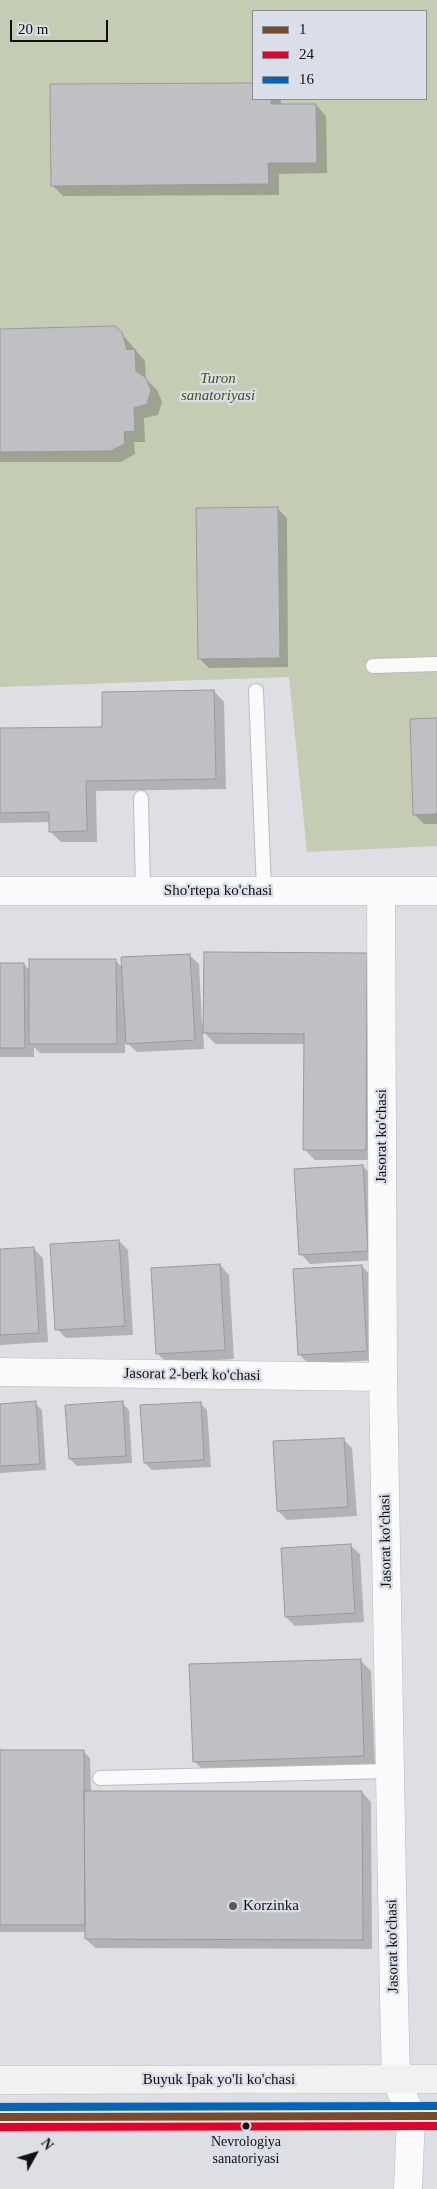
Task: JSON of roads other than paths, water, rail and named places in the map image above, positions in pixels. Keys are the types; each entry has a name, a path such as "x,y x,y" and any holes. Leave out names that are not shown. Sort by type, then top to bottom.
{"main road":[{"name":"Buyuk Ipak yo'li ko'chasi","path":"0,2080 437,2079"},
{"path":"0,2117 424,2116"}],"street":[{"name":"Sho'rtepa ko'chasi","path":"0,891 437,891"},
{"name":"Jasorat ko'chasi","path":"382,891 384,1377 396,2079 424,2116 408,2189"},
{"name":"Jasorat 2-berk ko'chasi","path":"0,1372 384,1377"}],"lane":[{"path":"373,666 437,664"},
{"path":"256,691 264,890"},
{"path":"142,798 143,891"},
{"path":"100,1778 390,1772"}],"place":[{"name":"Korzinka","path":"233,1906"},
{"name":"Nevrologiya sanatoriyasi","path":"246,2126"}],"park label":[{"name":"Turon sanatoriyasi","path":"218,388"}]}
